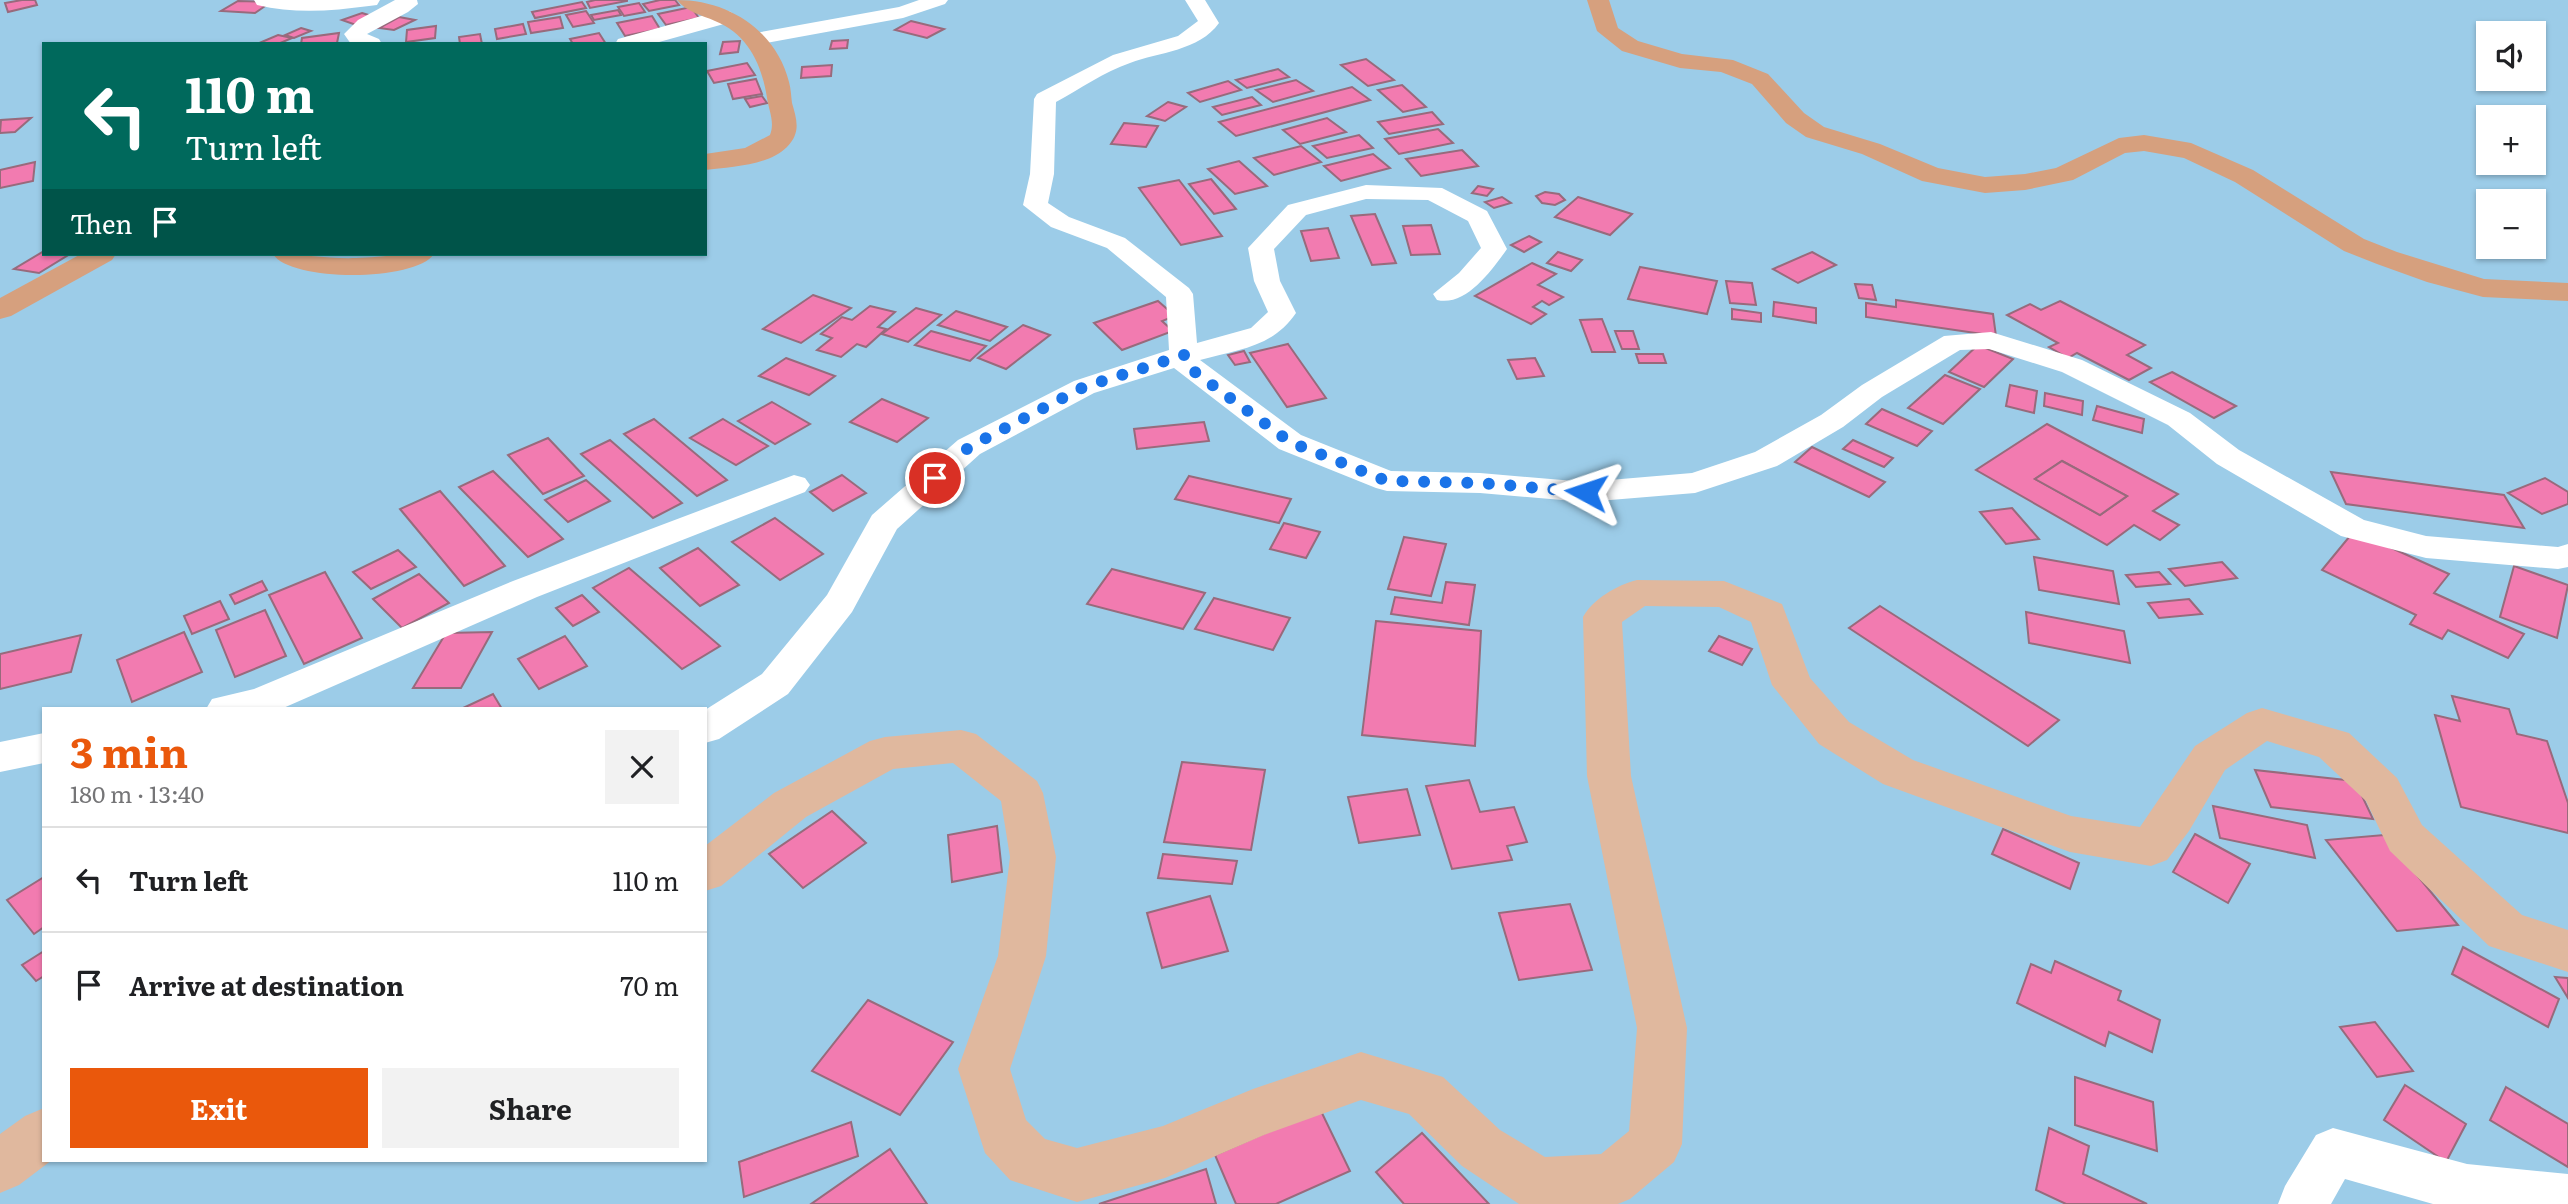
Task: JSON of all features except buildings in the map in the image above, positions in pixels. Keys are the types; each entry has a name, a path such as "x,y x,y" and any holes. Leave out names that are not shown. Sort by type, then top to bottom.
{"highway":[{"path":"688,0 697,7 737,23 755,39 777,79 786,129 777,143 754,153 730,160 707,162"},
{"path":"1598,0 1608,31 1630,46 1680,61 1726,65 1760,79 1795,118 1815,132 1871,149 1931,175 1985,185 2025,182 2064,174 2119,146 2144,143 2190,151 2244,176 2354,245 2387,258 2437,276 2483,288 2568,292"},
{"path":"0,310 98,256"},
{"path":"294,256 332,266 372,267 413,256"}],"main road":[{"path":"707,870 790,805 886,753 961,746 1021,793 1032,857 1023,956 984,1069 1004,1135 1030,1161 1077,1175 1165,1152 1253,1114 1361,1076 1425,1094 1481,1149 1539,1185 1611,1180 1655,1144 1662,1028 1609,776 1602,617 1637,593 1724,594 1768,614 1793,685 1834,733 1898,772 2070,834 2151,846 2174,818 2210,758 2262,724 2334,745 2382,790 2406,838 2506,931 2568,951"},
{"path":"0,1166 42,1136"}],"street":[{"path":"265,0 281,4 312,4 369,0"},
{"path":"368,42 355,34 360,28 397,10 407,4 407,0"},
{"path":"755,39 903,12 938,0"},
{"path":"1195,0 1209,23 1185,40 1120,59 1045,99 1042,174 1035,205 1060,222 1116,243 1179,293 1184,355 1188,367 1290,442 1387,481 1480,483 1586,492 1695,483 1766,459 1832,421 1872,391 1954,342 1991,340 2072,366 2179,419 2228,457 2353,528 2426,547 2558,558 2568,555"},
{"path":"633,42 723,17"},
{"path":"707,728 775,684 840,603 884,523 969,447 1084,387 1261,334 1282,313 1267,281 1261,248 1297,210 1366,192 1433,193 1478,216 1494,249 1468,279 1447,294"},
{"path":"243,707 261,705 525,589 794,485"},
{"path":"0,757 42,748"},
{"path":"2303,1204 2333,1152 2467,1189 2568,1199"}],"route":[{"path":"935,478 969,447 1084,387 1184,355 1188,367 1290,442 1387,481 1480,483 1586,492"}]}
